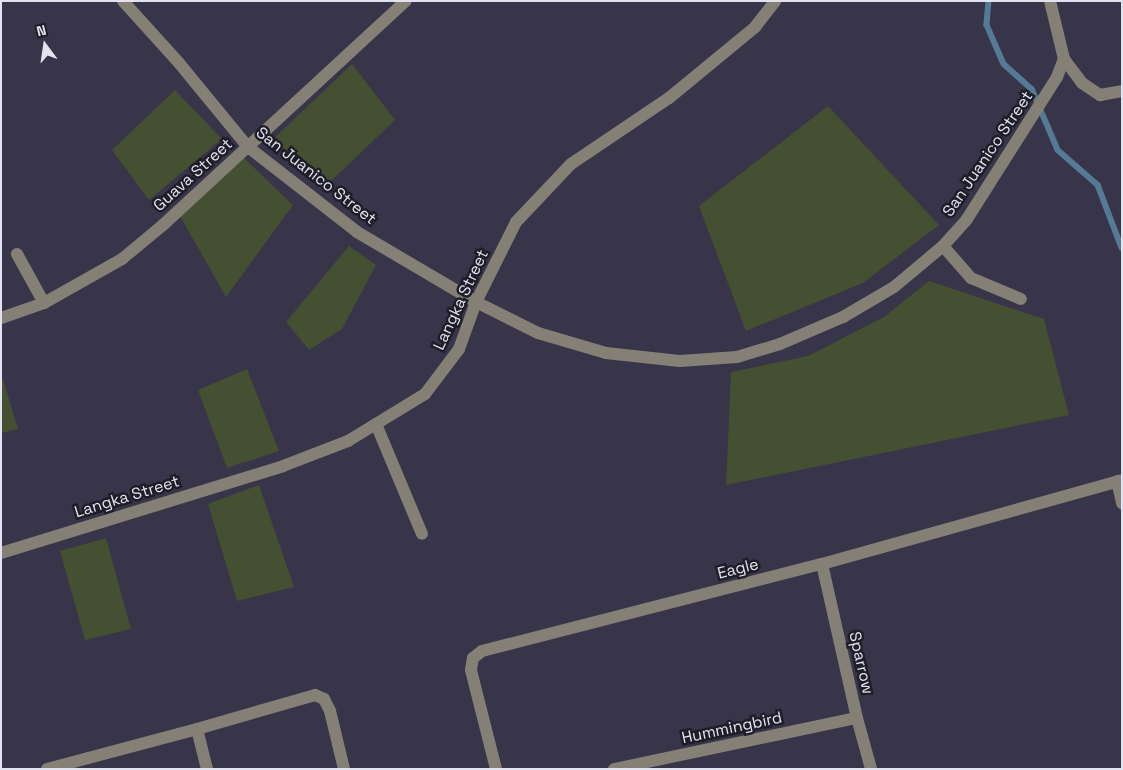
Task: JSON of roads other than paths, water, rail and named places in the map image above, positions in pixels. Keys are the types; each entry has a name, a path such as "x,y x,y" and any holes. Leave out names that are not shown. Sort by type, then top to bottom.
{"street":[{"name":"San Juanico Street","path":"123,1 179,62 248,146 357,232 476,302 538,333 606,353 680,361 737,356 780,344 843,318 894,287 943,246 967,219 1046,96 1057,77 1064,59"},
{"name":"Guava Street","path":"1,318 44,303 122,259 406,1"},
{"name":"Langka Street","path":"1,553 283,466 348,441 425,394 459,349 476,302 516,222 571,164 669,98 755,27 775,1"},
{"path":"1050,1 1064,59 1082,83 1100,95 1122,91"},
{"path":"943,246 971,278 1021,299"},
{"path":"17,254 44,303"},
{"path":"376,424 422,534"},
{"path":"1120,481 1122,502"},
{"name":"Eagle","path":"496,769 471,670 473,658 482,652 822,564 1120,481"},
{"name":"Sparrow","path":"822,564 857,718 871,769"},
{"path":"46,769 73,765 315,695 324,699 330,711 344,769"},
{"name":"Hummingbird","path":"614,769 654,765 857,718"},
{"path":"197,730 207,769"}],"waterway":[{"path":"989,1 987,25 1003,62"},
{"path":"1004,64 1032,89 1058,150 1098,185 1122,248"}]}
